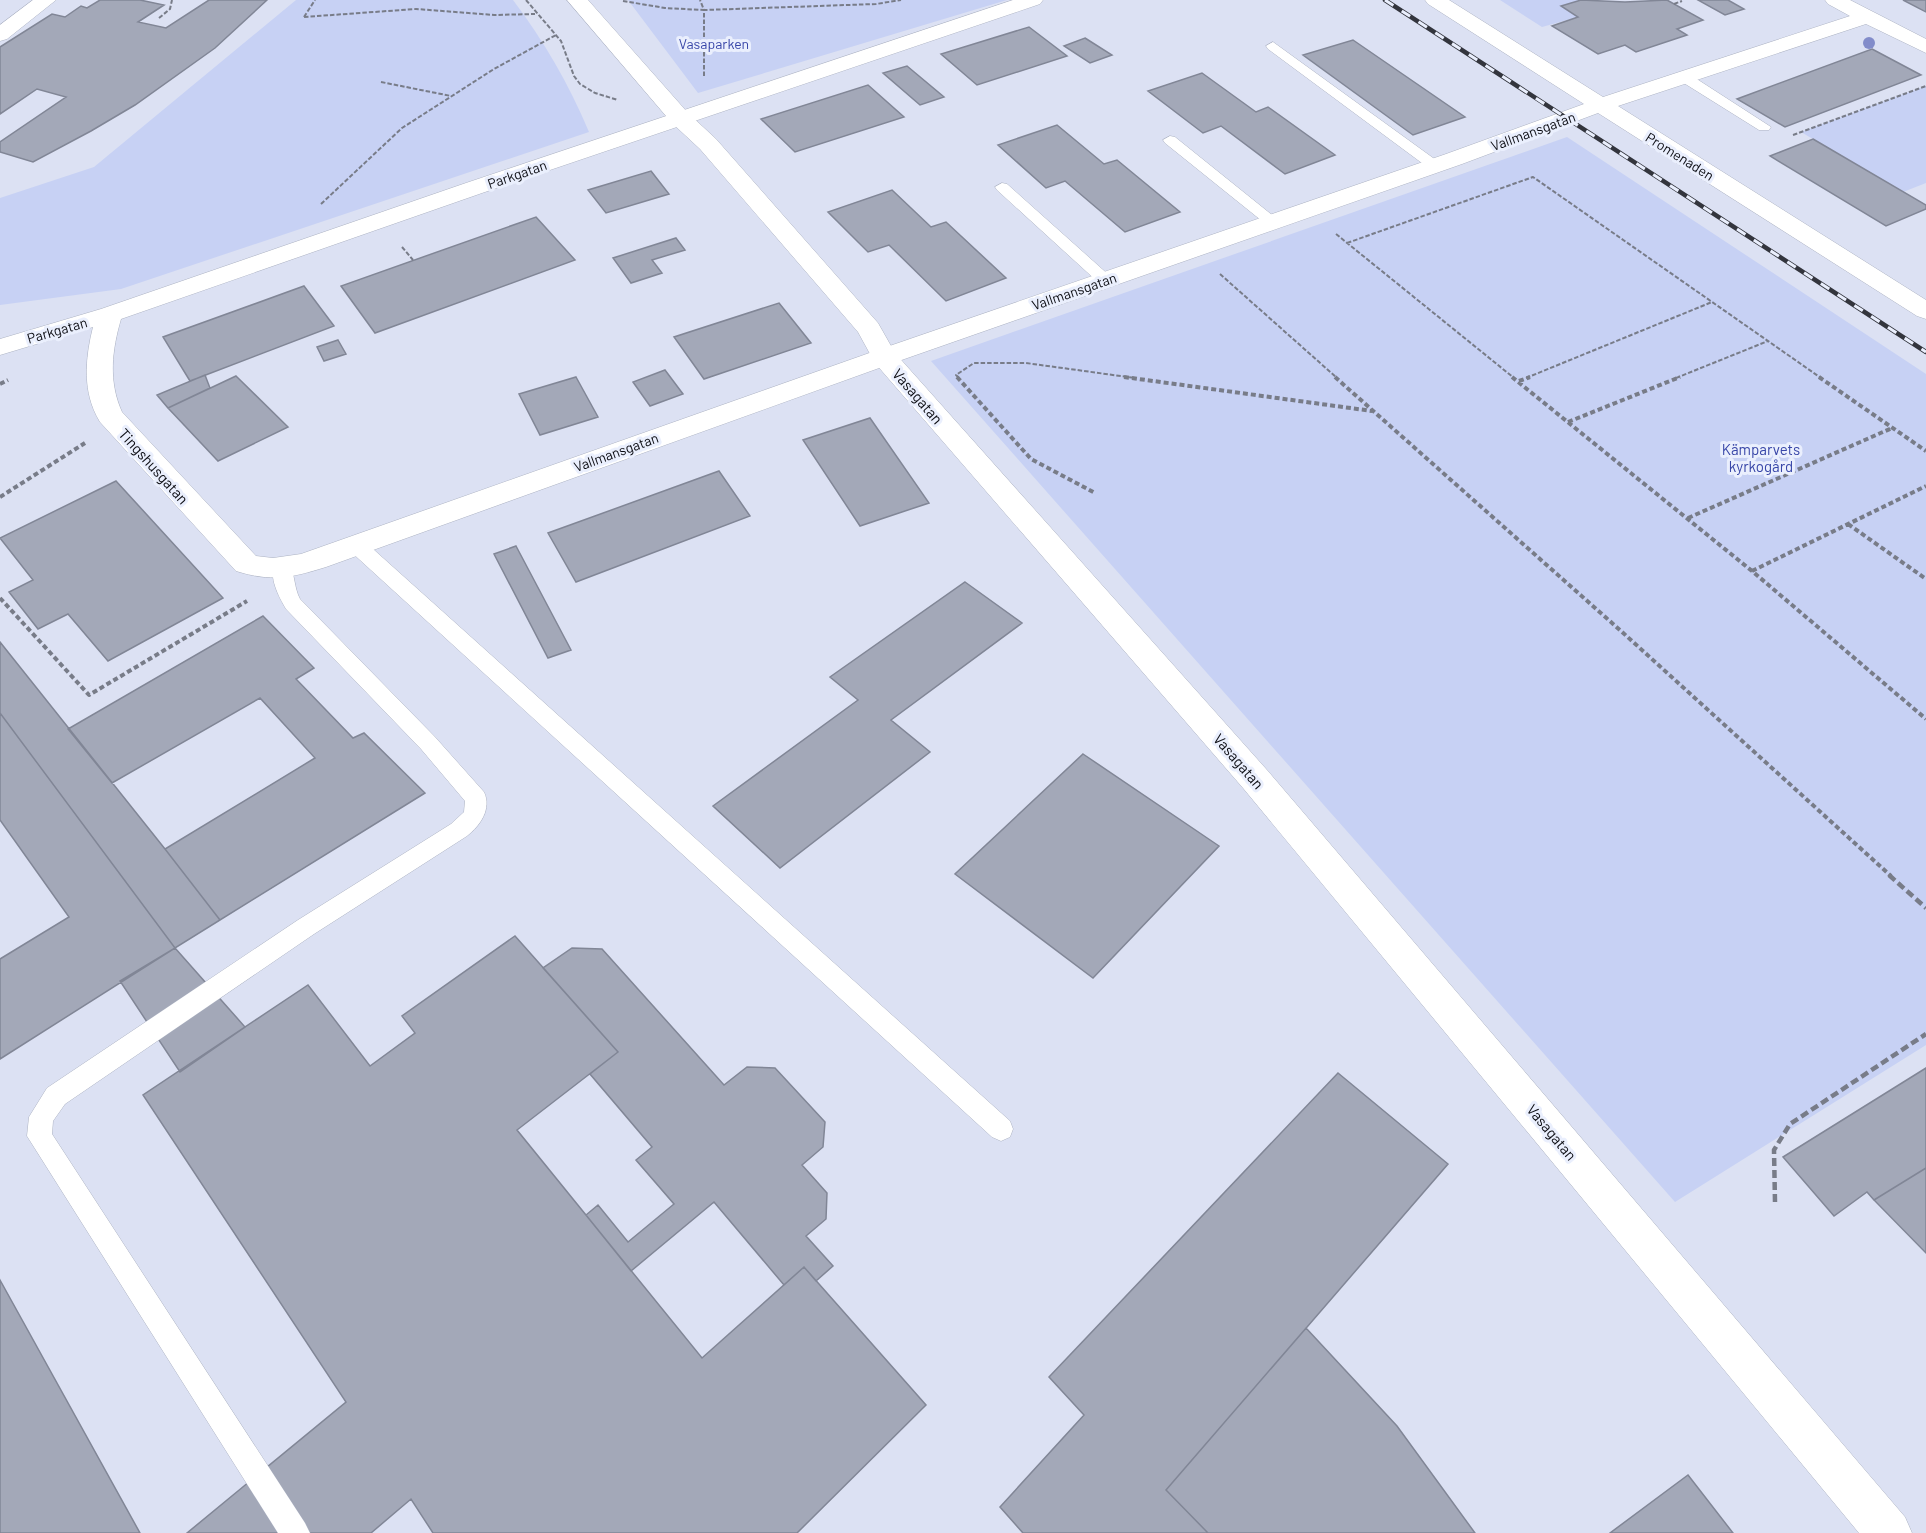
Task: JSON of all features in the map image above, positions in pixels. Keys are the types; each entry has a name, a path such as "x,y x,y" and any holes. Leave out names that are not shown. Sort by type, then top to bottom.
{"street":[{"path":"0,35 46,0"},
{"name":"Vasagatan","path":"577,0 680,118 708,144 869,329 884,357 1255,779 1889,1533"},
{"name":"Parkgatan","path":"0,347 110,315 680,118 1033,0"},
{"name":"Promenaden","path":"1435,0 1926,311"},
{"path":"1835,0 1926,46"},
{"name":"Vallmansgatan","path":"283,573 310,561 884,357 1435,166 1600,105 1867,17"},
{"name":"Tingshusgatan","path":"110,315 102,340 98,385 102,401 110,416 246,564 283,573"}],"lane":[{"path":"1273,46 1435,166"},
{"path":"1684,77 1764,128"},
{"path":"1170,140 1272,222"},
{"path":"1002,187 1105,280"},
{"path":"356,546 1001,1129"},
{"path":"283,573 286,591 293,604 428,742 476,798 477,808 471,821 459,830 364,888 56,1096 40,1117 39,1136 295,1533"}],"path":[{"path":"159,18 170,9 173,0"},
{"path":"315,0 304,17 416,9 494,15 535,14"},
{"path":"526,0 566,49 576,80 584,88 599,95 624,101"},
{"path":"621,0 665,8 704,10 876,4 901,0"},
{"path":"659,94 704,85 704,10 700,0"},
{"path":"1674,4 1682,1"},
{"path":"320,205 402,128 494,69 556,35"},
{"path":"381,82 452,96"},
{"path":"1783,138 1926,86"},
{"path":"1346,243 1533,177 1926,451"},
{"path":"1308,210 1752,571 1926,719"},
{"path":"402,247 413,260"},
{"path":"1192,250 1621,630 1926,908"},
{"path":"1518,381 1712,301"},
{"path":"1568,422 1768,340"},
{"path":"1095,493 1031,459 956,375 974,363 1026,363 1372,411"},
{"path":"0,497 25,478 118,424"},
{"path":"1687,518 1893,428"},
{"path":"1752,571 1926,486"},
{"path":"1848,524 1926,579"},
{"path":"0,598 89,695 283,573"},
{"path":"1775,1202 1774,1150 1790,1124 1926,1034"}],"green space":[{"path":"296,0 513,0 555,63 589,132 121,289 0,305 0,198 94,167"},
{"name":"Vasaparken","path":"628,0 1007,0 698,93"},
{"path":"1500,0 1581,0 1561,6 1578,17 1542,27"},
{"path":"1926,86 1926,183 1903,192 1801,132"},
{"name":"Kämparvets kyrkogård","path":"1567,137 1926,374 1926,1045 1675,1202 931,361"}],"building":[{"path":"100,0 140,0 164,5 138,22 166,28 209,0 267,0 215,48 135,105 91,131 33,162 0,152 0,142 66,97 37,89 0,114 0,47 52,14 65,17 81,6 87,8"},
{"path":"1581,0 1625,2 1667,0 1703,20 1677,29 1687,35 1636,52 1625,45 1598,54 1552,26 1578,17 1561,6"},
{"path":"1698,0 1728,0 1744,9 1725,15"},
{"path":"1903,0 1926,0 1926,12"},
{"path":"1029,27 1067,56 977,85 941,54"},
{"path":"1085,38 1112,55 1090,63 1064,46"},
{"path":"1353,40 1465,117 1413,135 1303,55"},
{"path":"1872,49 1921,75 1785,127 1737,99"},
{"path":"907,66 944,97 920,105 883,73"},
{"path":"1202,73 1256,112 1268,107 1335,155 1285,174 1221,126 1203,133 1148,91"},
{"path":"868,85 904,117 795,152 761,119"},
{"path":"1057,125 1104,164 1117,160 1180,212 1125,232 1065,181 1046,188 998,145"},
{"path":"1813,139 1926,205 1926,209 1886,226 1770,156"},
{"path":"651,171 669,194 606,213 588,190"},
{"path":"892,190 931,227 946,222 1006,278 946,301 889,245 868,252 828,212"},
{"path":"536,217 575,260 375,333 341,286"},
{"path":"676,238 685,250 652,260 662,273 631,283 613,258"},
{"path":"304,286 334,326 190,381 163,337"},
{"path":"779,303 811,343 704,379 674,337"},
{"path":"338,340 346,354 324,361 317,347"},
{"path":"665,370 683,394 650,406 633,382"},
{"path":"205,375 210,388 168,408 157,395"},
{"path":"236,376 288,427 218,461 168,408"},
{"path":"576,377 598,417 540,435 519,394"},
{"path":"870,418 929,503 860,526 803,440"},
{"path":"719,471 750,516 576,582 548,533"},
{"path":"116,481 223,598 108,661 68,614 38,629 9,592 33,580 0,538"},
{"path":"516,546 571,650 548,658 494,554"},
{"path":"965,582 1022,623 891,720 930,752 780,868 713,806 858,700 830,677"},
{"path":"263,616 314,668 296,679 353,738 364,733 425,793 220,920 165,849 315,758 260,698 112,783 68,729"},
{"path":"0,642 220,920 175,948 0,713"},
{"path":"0,713 175,948 0,1059 0,959 69,917 0,820"},
{"path":"1083,754 1219,846 1093,978 955,874"},
{"path":"515,936 618,1052 517,1130 702,1358 804,1267 926,1405 797,1533 433,1533 411,1499 371,1533 187,1533 346,1402 143,1095 308,985 370,1066 415,1033 402,1016"},
{"path":"175,948 245,1027 180,1072 120,981"},
{"path":"572,948 602,949 724,1085 747,1067 775,1068 825,1122 823,1147 802,1165 827,1193 826,1219 806,1236 833,1266 816,1281 804,1267 784,1285 714,1202 631,1271 586,1215 598,1205 628,1242 674,1204 636,1160 652,1147 590,1074 618,1052 543,968"},
{"path":"1926,1068 1926,1168 1874,1200 1867,1192 1834,1216 1783,1157"},
{"path":"1338,1073 1448,1164 1166,1490 1208,1533 1023,1533 1000,1507 1084,1415 1049,1377"},
{"path":"1926,1168 1926,1253 1874,1200"},
{"path":"0,1280 140,1533 0,1533"},
{"path":"1306,1328 1397,1426 1475,1533 1208,1533 1166,1490"},
{"path":"1688,1475 1733,1533 1610,1533"}],"railway":[{"path":"1385,0 1926,352"}]}
